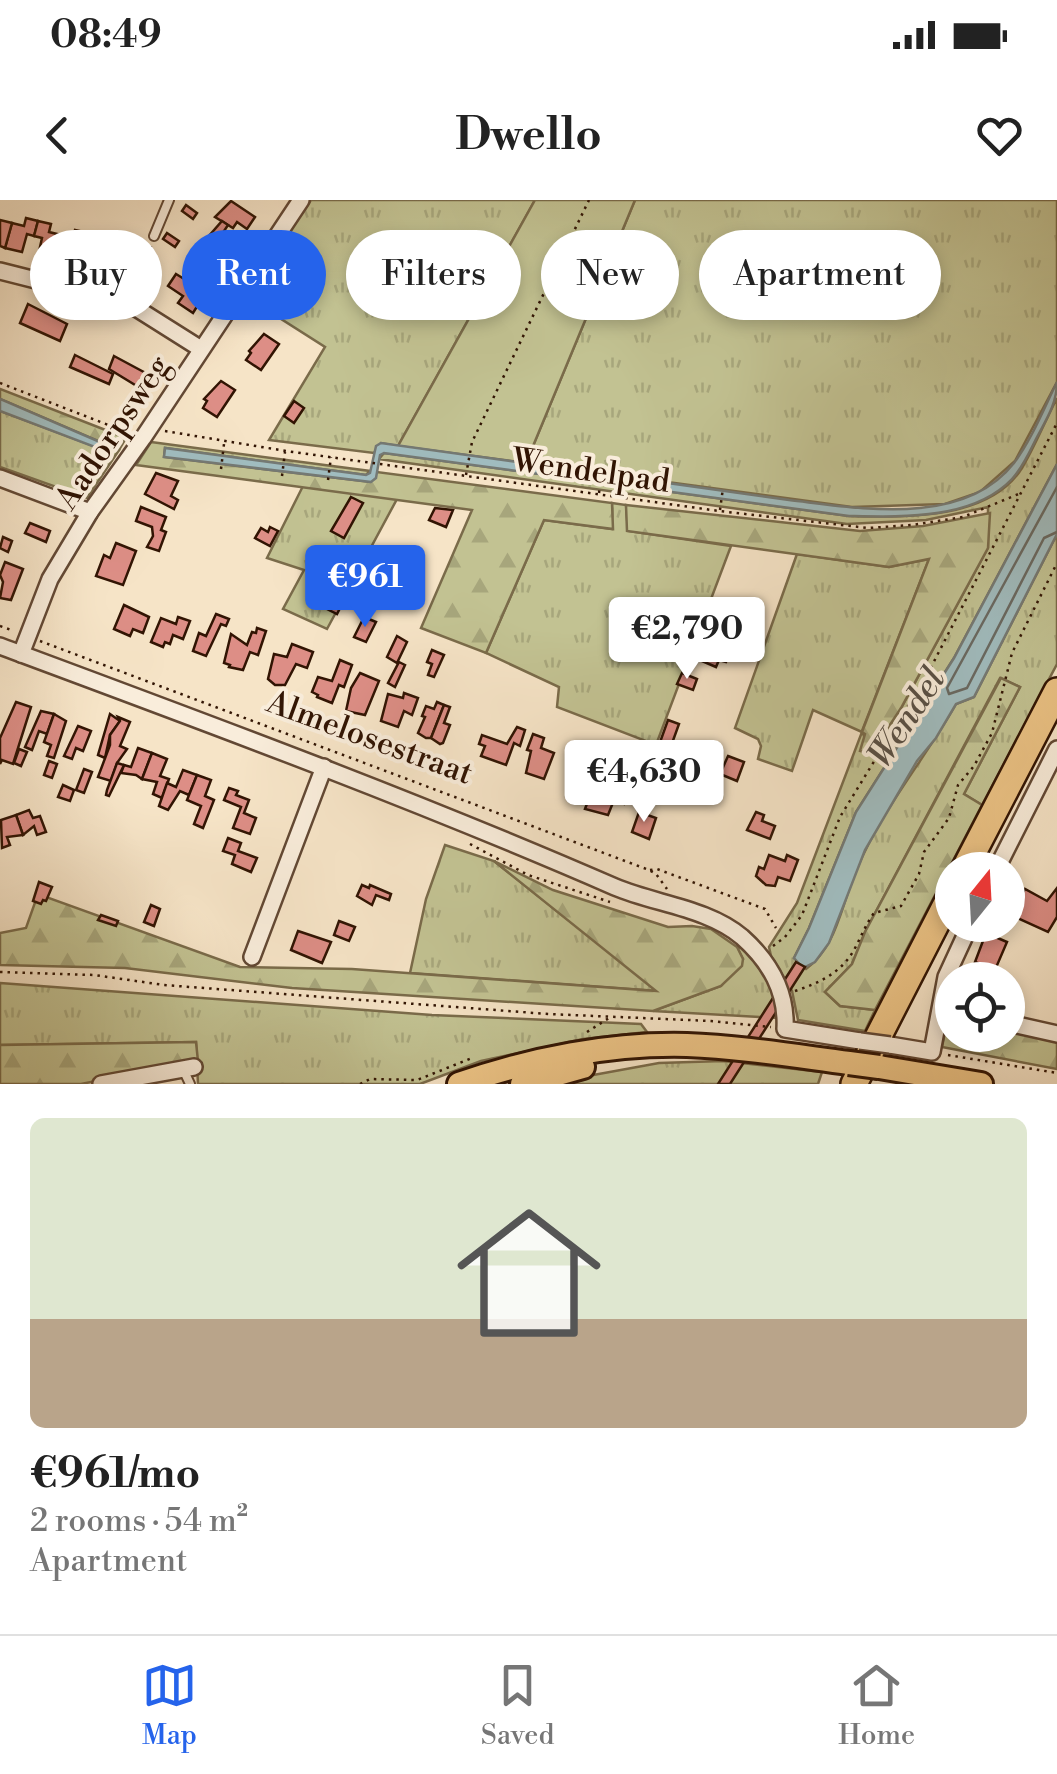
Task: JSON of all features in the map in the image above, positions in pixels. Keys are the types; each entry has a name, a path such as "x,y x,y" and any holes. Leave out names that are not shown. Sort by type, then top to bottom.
{"highway":[{"path":"973,852 1057,691"},
{"path":"851,1073 935,923"}],"main road":[{"path":"459,1084 549,1059 689,1045 851,1073 878,1067 981,1084"},
{"path":"522,1084 612,1062 720,1050"}],"street":[{"name":"Aadorpsweg","path":"21,654 50,579 90,512 148,432 301,200"},
{"path":"0,271 30,278"},
{"path":"156,320 201,348"},
{"path":"0,478 90,512"},
{"name":"Almelosestraat","path":"0,646 478,828 624,891 724,926 756,952 784,995"},
{"path":"1005,852 1057,750"},
{"name":"Almelosestraat","path":"252,957 324,768"},
{"path":"784,995 785,1029 932,1052 935,1043"},
{"path":"1025,1026 1057,1034"},
{"path":"101,1084 189,1073"}],"lane":[{"path":"156,230 169,200"}],"path":[{"path":"466,475 470,452 589,200"},
{"name":"Wendelpad","path":"0,383 148,432 868,528 912,526 963,516 1021,492"},
{"path":"756,952 776,944 802,915 840,817 927,676 1057,423"},
{"path":"220,469 224,442"},
{"path":"282,476 286,451"},
{"path":"328,480 331,457"},
{"path":"599,493 602,471"},
{"path":"720,511 723,488"},
{"path":"784,995 826,979 853,952 874,913 902,906 920,874 928,845 948,818 958,784 974,766 992,734 1012,653 1057,563"},
{"name":"Almelosestraat","path":"27,636 649,870 657,869 765,909 776,928"},
{"path":"466,841 528,875 614,904"},
{"path":"649,870 661,880 677,908"},
{"path":"0,972 94,975 164,985 785,1029"},
{"path":"932,1052 1057,1074"}],"green space":[{"path":"311,200 535,200 518,230 346,230 346,320 468,320 398,446 381,443 374,453 269,440 325,347 283,320 326,320 326,230 290,230"},
{"path":"535,200 635,200 623,230 541,230 541,320 585,320 526,463 398,446 468,320 521,320 518,230"},
{"path":"635,200 1057,200 1057,382 1015,461 980,492 945,504 852,507 526,463 585,320 679,320 679,230 623,230"},
{"path":"0,389 126,438 119,450 0,399"},
{"path":"1057,398 1057,464 954,658 856,812 794,958 806,969 823,952 871,838 956,704 974,697 1057,534 1057,664 982,805 964,794 1020,687 1000,678 865,932 852,964 825,992 840,1006 875,1010 865,1031 798,1020 792,991 769,947 797,903 862,732 813,710 792,771 758,759 758,739 735,728 797,554 889,567 929,559 862,731 871,754 901,708 988,548 988,507 926,520 847,524 379,459 384,453 849,516 919,515 967,507 1007,485 1022,468"},
{"path":"0,411 99,448 100,442 119,450 87,498 0,467"},
{"path":"151,442 370,471 366,475 165,448 164,457 370,482 377,472 612,503 613,529 544,520 486,653 421,628 472,510 136,465"},
{"path":"303,486 397,499 327,629 283,609 304,570 267,558"},
{"path":"612,503 626,505 628,531 731,546 656,745 557,707 559,687 486,653 544,520 612,529"},
{"path":"626,505 860,531 923,526 990,513 988,548 901,708 871,754 860,751 865,734 862,732 929,559 889,567 627,531"},
{"path":"1001,678 1020,687 964,794 982,805 957,852 935,852 935,895 875,1010 840,1006 825,992 852,964 865,932"},
{"path":"445,845 494,861 658,991 410,973 426,899"},
{"path":"494,861 553,890 668,927 711,929 737,947 742,966 721,986 653,1011 292,988 125,968 0,965 0,933 26,928 38,894 240,967 352,969 656,991"},
{"path":"737,947 746,948 771,986 778,1018 653,1011 721,986 743,959"},
{"path":"0,983 432,1015 641,1024 647,1032 583,1039 481,1061 420,1084 198,1084 196,1042 0,1045"},
{"path":"1025,1034 1057,1041 1057,1069 968,1052 1025,1052"},
{"path":"196,1042 198,1061 81,1084 0,1084 0,1045"},
{"path":"723,1061 822,1072 818,1084 544,1084 659,1063"}],"water":[{"path":"1057,382 1050,412 1012,479 977,502 913,516 849,516 384,453 371,482 164,457 165,448 366,475 370,473 376,446 381,443 789,500 909,509 967,497 993,484 1020,454"},
{"path":"0,399 100,442 100,449 0,411"},
{"path":"1057,464 1057,534 974,697 956,704 917,761 865,850 829,943 815,962 803,968 794,958 856,812 954,658"}],"building":[{"path":"231,201 255,217 247,229 237,222 233,228 215,217"},
{"path":"186,205 197,213 193,219 182,211"},
{"path":"26,218 38,221 36,230 27,234 22,252 5,248 12,223 24,226"},
{"path":"0,220 12,223 5,248 0,246"},
{"path":"38,221 51,224 50,230 36,230"},
{"path":"222,221 228,225 225,230 214,230"},
{"path":"167,233 179,241 175,247 163,239"},
{"path":"176,274 182,278 182,295 168,286"},
{"path":"28,304 30,320 59,320 67,324 60,341 20,323"},
{"path":"264,334 279,344 261,370 246,360"},
{"path":"75,355 113,374 109,384 70,367"},
{"path":"114,356 153,377 145,391 109,369"},
{"path":"221,381 235,390 217,417 203,408 207,401 204,399"},
{"path":"294,401 304,408 294,423 284,416"},
{"path":"156,473 178,481 171,496 178,500 174,509 145,494"},
{"path":"351,497 363,503 344,538 331,531"},
{"path":"141,507 166,517 161,530 166,532 159,551 147,547 153,536 152,527 136,521"},
{"path":"435,508 453,510 446,527 429,520"},
{"path":"30,523 50,531 46,542 25,533"},
{"path":"270,527 278,531 270,546 255,538 261,528 268,532"},
{"path":"3,537 12,541 8,552 0,548"},
{"path":"116,543 136,551 123,585 96,576 104,555 110,558"},
{"path":"5,562 23,569 11,600 0,598 0,575"},
{"path":"339,578 352,584 337,614 325,608"},
{"path":"124,605 149,617 143,633 133,629 130,636 114,629"},
{"path":"721,610 736,616 733,625 717,619"},
{"path":"216,614 229,619 226,626 221,624 206,656 193,651 199,633 206,636"},
{"path":"178,617 190,621 183,639 173,635 170,644 165,642 163,647 151,642 161,618 176,624"},
{"path":"364,617 376,622 366,642 354,637"},
{"path":"257,628 266,631 258,655 250,652 243,670 224,663 231,634 247,645"},
{"path":"397,636 407,642 397,663 387,657"},
{"path":"292,644 313,652 307,668 296,664 285,685 275,685 268,679 274,654 287,657"},
{"path":"699,646 728,658 726,662 719,660 716,667 695,658"},
{"path":"432,650 444,655 434,677 428,675 432,664 427,662"},
{"path":"340,660 352,665 344,687 339,685 332,703 312,692 318,677 332,681"},
{"path":"399,662 405,665 395,687 388,683"},
{"path":"360,673 379,681 365,715 346,711 351,688"},
{"path":"682,673 697,679 693,690 677,684"},
{"path":"404,693 418,698 412,715 404,711 398,727 381,721 388,694 403,698"},
{"path":"16,702 31,707 13,764 2,760 0,764 0,738"},
{"path":"437,702 444,705 431,738 426,738 418,733 425,717 422,716 426,706 434,709"},
{"path":"444,705 450,707 444,723 450,725 440,744 431,738"},
{"path":"41,711 54,714 47,734 39,731 32,750 25,747"},
{"path":"54,714 66,721 54,758 47,756 51,745 44,742"},
{"path":"110,714 120,721 110,735 105,758 98,755"},
{"path":"118,717 130,722 120,746 127,749 111,781 98,777 110,735 120,721"},
{"path":"668,720 679,724 670,749 659,745"},
{"path":"78,726 91,731 83,751 76,748 72,759 64,756"},
{"path":"517,727 525,730 520,746 514,743 506,765 481,756 485,746 479,744 482,735 507,744"},
{"path":"533,734 544,738 541,748 554,753 544,779 526,773 531,751 527,750"},
{"path":"138,748 152,753 142,779 121,773 124,765 131,767"},
{"path":"19,749 27,752 21,766 14,763"},
{"path":"152,753 167,759 160,776 169,779 162,798 153,794 157,782 142,779"},
{"path":"728,756 744,762 737,781 720,774"},
{"path":"49,761 57,764 52,778 44,775"},
{"path":"117,763 124,765 109,796 107,790"},
{"path":"84,769 92,772 84,793 76,790"},
{"path":"183,770 197,775 189,795 180,791 168,810 159,806 167,783 176,787"},
{"path":"197,775 211,780 205,796 214,800 203,828 194,824 201,806 187,800"},
{"path":"644,776 657,780 651,798 638,793"},
{"path":"603,779 630,789 624,804 614,800 608,815 585,809 588,801 584,794 593,793"},
{"path":"63,785 74,790 70,801 58,797"},
{"path":"229,788 249,800 244,813 256,818 250,834 233,828 241,807 224,800"},
{"path":"29,810 33,818 40,816 46,832 37,835 34,826 23,835 16,815"},
{"path":"639,812 656,818 649,839 632,832"},
{"path":"756,812 764,815 762,821 775,826 770,839 747,830"},
{"path":"16,815 23,835 7,837 10,845 2,848 1,820"},
{"path":"228,838 241,843 238,851 257,858 251,872 232,864 235,855 223,851"},
{"path":"769,855 785,861 787,855 798,860 790,881 778,877 775,886 766,885 756,876 759,867 764,869"},
{"path":"39,882 52,887 41,904 33,901"},
{"path":"362,885 391,894 389,900 376,895 372,905 357,896"},
{"path":"1057,888 1057,917 1048,932 1025,921 1025,889 1047,901"},
{"path":"151,905 160,909 154,926 144,922"},
{"path":"101,915 118,921 116,926 98,920"},
{"path":"339,921 355,927 349,941 334,935"},
{"path":"298,931 331,942 322,963 291,950"},
{"path":"983,942 1007,942 998,962 975,962"},
{"path":"796,962 805,967 730,1084 718,1084"}],"water label":[{"name":"Wendel","path":"906,717"}]}
